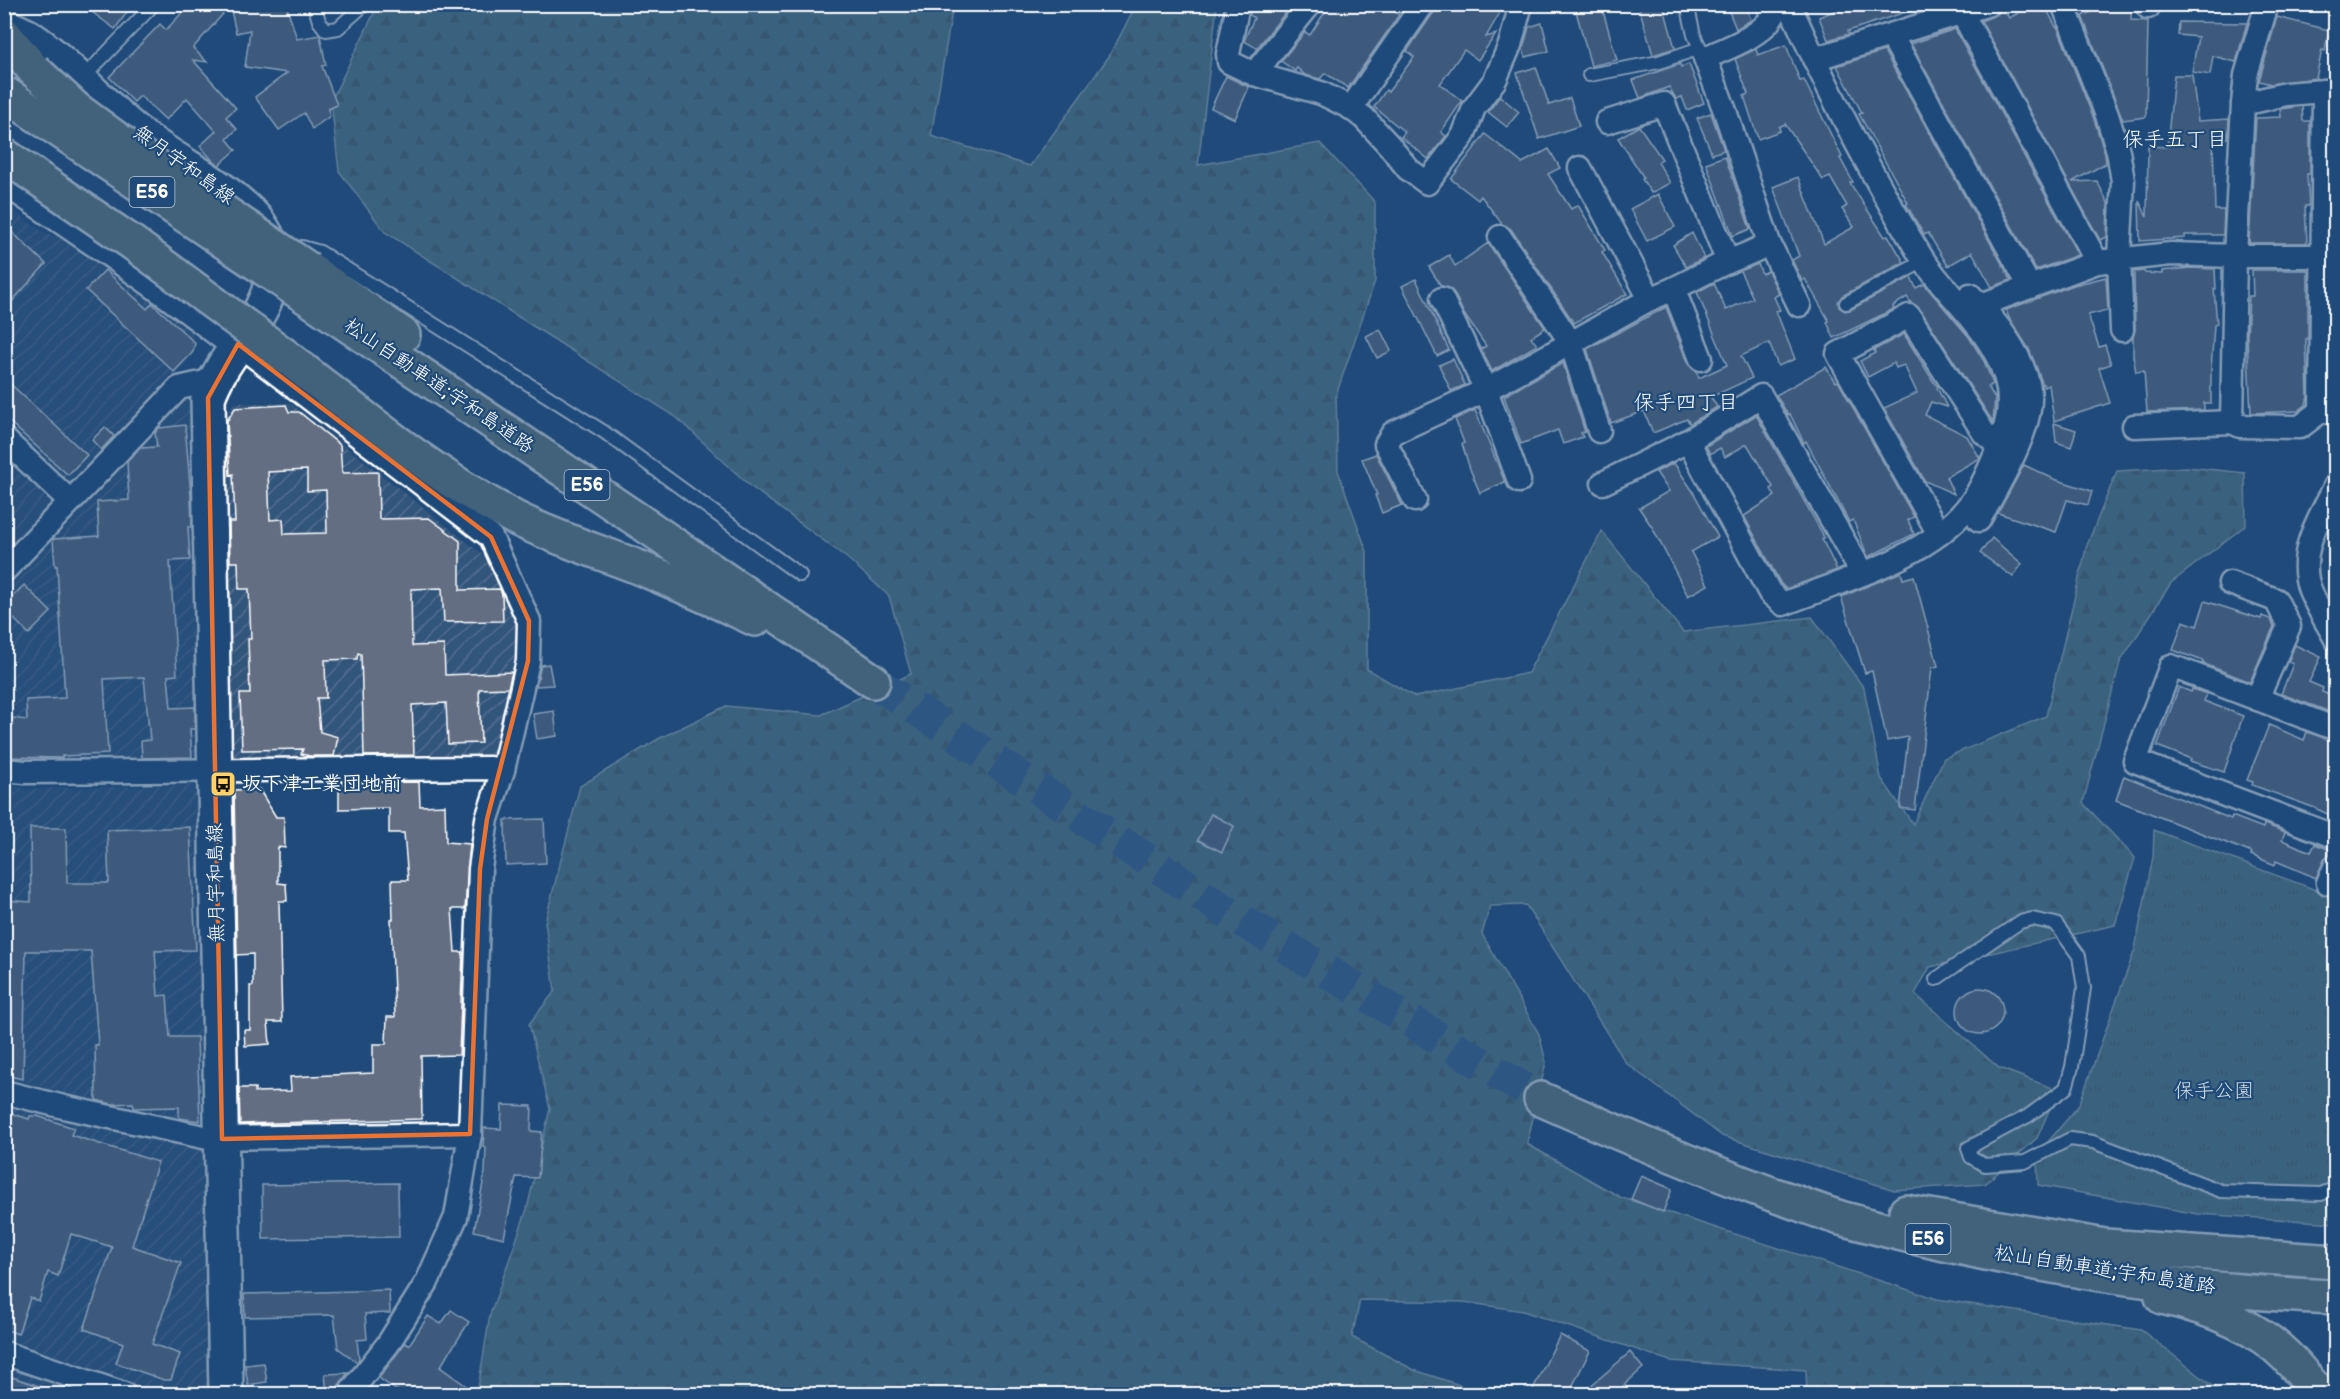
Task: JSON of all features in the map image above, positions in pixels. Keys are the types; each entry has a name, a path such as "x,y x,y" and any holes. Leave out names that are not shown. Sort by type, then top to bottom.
{"highway":[{"path":"4,34 34,70 76,109 303,280 523,418 654,531 873,681"},
{"name":"E56","path":"4,93 303,280"},
{"path":"4,155 134,244 448,479 515,518 559,539 638,567 693,590 838,657"},
{"name":"松山自動車道;宇和島道路","path":"1541,1099 1684,1162 1843,1219 2047,1266 2196,1286 2292,1296 2336,1297"},
{"path":"1684,1162 1914,1214 2105,1245 2336,1262"},
{"path":"2047,1266 2115,1286 2184,1302 2244,1325 2285,1355 2320,1395"}],"main road":[{"name":"無月宇和島線","path":"4,25 29,37 135,130 220,189 250,214 267,236 274,259 269,295 256,319 214,380 208,398 226,1395"},
{"path":"4,177 103,243 238,344"}],"street":[{"path":"1238,4 1228,54 1229,62 1254,74 1321,93 1351,108 1376,131 1408,169 1427,183 1463,136 1474,108 1495,81 1510,45 1521,4"},
{"path":"1254,74 1310,4"},
{"path":"1351,108 1423,4"},
{"path":"1768,4 1773,16 1768,24 1735,45 1702,53 1725,111 1769,243 1799,305"},
{"path":"1688,441 1770,593 1783,604 1898,558 1940,534 1970,504 1985,477 2007,422 2009,399 2005,376 1990,346 1971,318 1929,269 1871,170 1788,4"},
{"path":"1814,59 1989,4"},
{"path":"2063,4 2107,115 2118,151 2123,180 2120,258 2122,330"},
{"path":"2232,422 2235,256 2243,104 2246,75 2267,4"},
{"path":"1962,13 2097,262"},
{"path":"1891,35 2030,287"},
{"path":"2134,426 2232,422 2240,426 2300,427 2328,412 2330,91 2286,94 2243,104"},
{"path":"1607,122 1664,104 1728,262"},
{"path":"1580,168 1650,299"},
{"path":"1500,237 1570,343 1599,431"},
{"path":"1415,501 1386,444 1393,433 1486,390 1650,299 1674,290 1728,262 1753,253 1769,243"},
{"path":"1981,305 2097,262 2120,258 2170,254 2329,256"},
{"path":"1929,269 1970,295 1981,305 2009,342 2023,369 2030,397 2020,439 1979,520"},
{"path":"1674,290 1701,359"},
{"path":"1442,299 1486,390 1518,481"},
{"path":"1940,534 1838,354 1909,316 1984,433 1999,445"},
{"path":"238,344 491,537 529,621 528,661 503,770 487,819 480,869 470,1134 456,1217 427,1282 388,1344 349,1395"},
{"path":"4,571 179,388 214,380"},
{"path":"1603,483 1688,441 1761,396 1862,573"},
{"path":"4,439 70,501"},
{"path":"2336,485 2311,536 2305,562 2310,588 2336,639"},
{"path":"2230,583 2276,600 2289,626 2257,699"},
{"path":"2336,729 2171,666 2135,761 2336,837"},
{"path":"4,770 25,772 489,768 503,770"},
{"path":"4,1092 208,1138 470,1134"},
{"path":"4,1353 124,1395"}],"lane":[{"path":"80,81 154,4"},
{"path":"314,4 319,21 327,30 338,28 365,4"},
{"path":"1589,75 1702,53 1694,35 1686,4"},
{"path":"272,253 302,248 320,252 604,432 800,575"},
{"path":"1845,303 1929,269"},
{"path":"1936,979 2020,922 2032,919 2056,924 2079,956 2084,988 2072,1067 2066,1088 2028,1116 1968,1148 1971,1157 1985,1165 2025,1162 2070,1139 2093,1142 2221,1191 2321,1194 2336,1188"}],"highlighted area":[{"path":"238,344 491,537 529,621 528,661 487,819 480,869 470,1134 222,1139 208,398"}],"shaded area":[{"path":"4,203 38,229 69,243 189,328 196,340 194,355 72,483 66,482 5,424"},
{"path":"185,394 192,396 200,757 195,761 5,763 4,586"},
{"path":"233,403 290,403 481,553 500,577 519,619 521,644 497,753 488,760 236,764 229,757 224,423"},
{"path":"4,456 48,498 49,507 5,554"},
{"path":"197,785 201,793 205,1121 198,1126 5,1077 5,786 30,789"},
{"path":"5,1101 202,1149 208,1160 209,1394 154,1394 5,1344"},
{"path":"5,1367 84,1394 5,1394"}],"green space":[{"path":"378,5 953,5 931,136 1030,166 1110,55 1136,5 1217,5 1198,165 1320,143 1375,202 1375,281 1336,395 1338,471 1367,552 1367,669 1415,697 1528,673 1602,531 1683,632 1812,617 1864,688 1881,778 1913,824 1944,758 2046,716 2087,545 2117,471 2187,467 2245,473 2246,525 2171,583 2120,662 2083,803 2135,858 2115,925 1930,967 1915,994 1999,1068 2058,1090 2037,1138 1985,1184 1894,1190 1722,1136 1626,1063 1526,905 1490,906 1482,934 1539,1034 1546,1062 1527,1144 1620,1197 1937,1299 2141,1330 2223,1394 1807,1394 1806,1370 1670,1361 1523,1311 1464,1302 1360,1300 1352,1337 1414,1370 1487,1394 477,1394 490,1315 527,1209 550,1109 529,1024 555,991 545,922 580,786 660,738 726,706 821,715 911,674 889,596 847,558 750,486 676,417 385,232 339,171 331,101"},
{"name":"保手公園","path":"2154,830 2335,897 2335,1223 2198,1214 2038,1185 2037,1155 2079,1105 2135,949 2153,857"}],"building":[{"path":"81,4 133,4 115,29"},
{"path":"190,4 286,4 297,39 320,35 326,65 322,66 337,105 328,109 330,116 312,129 304,113 279,130 255,97 287,73 245,67 250,30 236,33 230,6 193,48 207,62 193,60 236,108 226,117 237,129 227,139 236,150 219,165 214,162 200,146 216,131 187,98 166,120 140,96 134,102 109,77 160,24 166,30"},
{"path":"1251,4 1290,4 1257,48 1244,41 1254,18 1250,15"},
{"path":"1330,4 1383,4 1399,15 1348,88 1325,73 1320,79 1305,75 1297,68 1295,71 1281,61 1305,32 1310,35"},
{"path":"1436,4 1505,4 1486,37 1496,34 1478,60 1464,50 1440,84 1462,101 1441,132 1446,136 1428,159 1401,137 1405,132 1374,107 1414,57 1407,51 1434,12"},
{"path":"1574,4 1601,4 1617,60 1591,66"},
{"path":"1638,4 1663,4 1675,48 1653,55"},
{"path":"1726,4 1745,4 1751,20 1736,29"},
{"path":"1851,4 1918,4 1918,8 1828,40 1819,17"},
{"path":"2035,4 2044,4 2057,26 2094,119 2105,154 2106,163 2072,182 2097,181 2108,203 2107,237 2100,240 1981,21 1998,14 2002,6 2009,18"},
{"path":"2100,4 2132,4 2131,20 2148,21 2146,117 2123,120 2082,16 2100,8"},
{"path":"2277,17 2329,30 2316,78 2271,84 2259,81"},
{"path":"2179,22 2247,23 2236,62 2213,56 2210,75 2192,72 2198,37 2178,35"},
{"path":"1542,23 1549,51 1525,57 1523,48 1529,27"},
{"path":"1955,29 2078,255 2036,270 1911,44"},
{"path":"1786,45 1800,81 1804,80 1842,157 1840,158 1853,182 1850,183 1885,237 1888,235 1904,262 1842,296 1838,302 1839,307 1845,311 1850,310 1911,277 1916,288 1924,284 1969,337 1984,361 1993,384 1988,387 1995,398 1993,422 1920,309 1907,297 1893,306 1894,309 1834,338 1827,322 1829,321 1805,279 1802,281 1792,260 1799,256 1773,187 1798,177 1824,244 1854,227 1842,209 1847,206 1830,177 1823,180 1785,124 1779,127 1780,131 1758,139 1744,96 1748,94 1735,59 1756,49 1758,55"},
{"path":"1884,51 2011,280 1992,287 1972,252 1948,266 1928,233 1924,235 1906,204 1908,203 1859,114 1862,113 1837,66"},
{"path":"1680,64 1681,67 1689,64 1704,103 1687,110 1682,97 1676,99 1669,87 1640,98 1633,80"},
{"path":"1536,67 1549,105 1570,98 1579,126 1539,139 1517,73"},
{"path":"2174,75 2192,75 2198,121 2229,119 2228,138 2213,139 2215,210 2224,210 2223,235 2185,235 2185,238 2140,241 2139,201 2147,216 2148,146 2167,147"},
{"path":"1226,76 1249,87 1235,119 1211,108"},
{"path":"1500,96 1519,112 1507,127 1488,112"},
{"path":"2302,106 2303,121 2310,121 2310,174 2307,174 2309,206 2305,206 2307,243 2249,243 2256,118 2281,117 2280,109"},
{"path":"1711,113 1724,150 1712,154 1697,118"},
{"path":"1639,126 1662,159 1658,162 1670,183 1651,193 1618,138"},
{"path":"1485,134 1522,163 1549,149 1560,168 1548,174 1571,209 1578,205 1605,250 1602,252 1627,294 1574,323 1511,229 1502,224 1481,196 1478,200 1451,179"},
{"path":"1725,156 1750,229 1733,236 1706,163"},
{"path":"1658,194 1675,227 1647,241 1630,209"},
{"path":"12,232 46,264 4,310 4,240"},
{"path":"1692,233 1704,258 1686,267 1673,245"},
{"path":"1488,243 1545,328 1531,337 1537,345 1492,371 1481,349 1486,346 1464,314 1454,293 1449,288 1441,286 1429,267 1449,255 1455,266"},
{"path":"1758,264 1762,274 1768,271 1779,294 1774,297 1780,310 1776,311 1795,359 1778,366 1769,343 1741,356 1752,378 1711,397 1717,407 1690,424 1687,419 1653,433 1644,411 1611,423 1587,349 1666,307 1688,364 1696,371 1699,378 1727,365 1697,292 1714,283 1726,310 1753,298 1740,271"},
{"path":"2191,268 2215,269 2217,324 2214,325 2211,403 2204,403 2204,410 2147,412 2144,371 2136,372 2133,356 2134,272 2162,274 2162,271"},
{"path":"105,270 147,309 152,303 195,343 193,352 174,372 86,290"},
{"path":"2252,270 2308,270 2308,339 2306,339 2308,396 2306,405 2298,411 2251,413 2247,337 2249,296 2253,296"},
{"path":"2106,277 2108,310 2088,315 2099,347 2105,345 2111,364 2099,368 2110,403 2054,421 2049,385 2044,387 2029,349 2006,310 2074,285"},
{"path":"1416,279 1449,350 1437,356 1402,286"},
{"path":"1380,329 1391,351 1377,358 1366,336"},
{"path":"1904,334 1938,386 1947,407 1931,402 1925,415 1967,436 1980,458 1946,477 1954,494 1925,481 1884,408 1917,393 1904,365 1896,368 1894,363 1868,377 1860,361 1875,353 1874,350"},
{"path":"1453,359 1465,385 1451,391 1439,365"},
{"path":"1563,363 1585,432 1581,433 1583,437 1563,444 1558,430 1521,444 1504,396"},
{"path":"1826,367 1835,382 1838,381 1914,517 1908,520 1914,534 1868,557 1853,520 1849,522 1806,441 1804,443 1790,414 1788,415 1776,395"},
{"path":"4,378 87,455 68,475 4,417"},
{"path":"286,405 289,412 299,412 340,445 342,473 378,472 379,519 429,518 460,541 460,590 500,589 503,621 444,622 442,588 411,589 412,646 444,645 445,675 512,672 508,688 479,689 481,743 448,744 446,703 412,705 414,755 364,756 361,654 358,653 357,659 325,660 326,698 317,698 320,732 338,737 334,756 301,754 303,749 242,750 240,694 250,694 248,639 251,639 249,589 239,589 238,562 230,562 229,522 235,522 227,421 235,408","holes":["307,470 307,491 326,490 327,533 284,534 283,519 270,520 268,472"]},
{"path":"1475,410 1505,482 1480,493 1455,419"},
{"path":"1756,415 1822,533 1824,538 1822,539 1837,570 1786,589 1781,584 1744,516 1775,496 1771,489 1773,487 1747,444 1725,457 1720,448 1710,454 1706,446"},
{"path":"2054,423 2076,430 2071,447 2056,442"},
{"path":"185,425 191,496 192,527 188,527 190,560 170,561 177,675 168,676 171,708 195,707 195,729 190,729 192,757 142,758 141,741 150,740 144,677 104,679 108,754 62,756 62,758 4,757 4,717 27,720 26,700 65,698 57,566 55,566 53,539 99,536 97,502 129,500 127,462 140,448 157,447 155,433 159,428"},
{"path":"105,427 114,436 101,450 92,440"},
{"path":"1376,454 1402,505 1382,513 1362,459"},
{"path":"1674,463 1718,537 1691,552 1708,585 1688,596 1652,527 1639,508 1669,491 1656,472"},
{"path":"2024,465 2054,479 2092,491 2088,505 2067,500 2056,532 1998,513"},
{"path":"1992,538 2022,564 2013,577 1980,553"},
{"path":"1901,572 1903,579 1914,576 1938,666 1932,668 1915,810 1900,808 1908,737 1887,741 1872,671 1865,673 1841,597"},
{"path":"24,585 51,612 29,634 4,609 4,605"},
{"path":"2205,601 2261,619 2262,616 2270,619 2274,626 2250,682 2173,650 2183,621 2197,626"},
{"path":"2295,645 2321,657 2309,682 2323,688 2322,692 2336,697 2336,714 2281,694 2293,664 2288,662"},
{"path":"549,664 553,685 536,686 541,665"},
{"path":"2179,687 2191,692 2192,689 2207,694 2204,701 2243,716 2224,772 2190,761 2191,759 2157,746"},
{"path":"554,711 557,736 537,739 533,714"},
{"path":"2269,725 2304,740 2307,732 2336,742 2336,818 2252,785 2253,782 2247,780"},
{"path":"2124,776 2231,819 2232,816 2263,828 2264,824 2285,832 2282,840 2311,852 2315,844 2331,850 2316,878 2276,861 2275,865 2251,855 2252,853 2116,800"},
{"path":"419,782 420,806 445,805 446,842 470,844 465,909 452,909 455,952 463,952 459,1055 421,1056 422,1119 240,1124 239,1088 255,1088 255,1092 291,1091 290,1077 373,1073 373,1044 386,1044 387,1017 395,1017 391,919 393,919 392,880 408,880 404,833 389,833 389,808 339,809 339,783"},
{"path":"259,789 276,817 284,817 285,848 278,847 278,883 286,884 287,901 279,901 282,1022 268,1022 270,1044 245,1046 244,1030 250,1030 253,954 237,955 234,790"},
{"path":"1211,814 1234,826 1222,852 1198,840"},
{"path":"544,819 546,863 506,865 505,820"},
{"path":"190,827 196,950 155,951 158,996 167,995 170,1037 197,1037 200,1121 179,1118 179,1107 134,1108 133,1103 112,1104 96,1100 95,1045 98,1045 91,951 26,951 23,1079 4,1075 4,900 31,902 30,828 66,828 67,883 109,883 107,830"},
{"path":"1980,988 1996,995 2003,1011 1996,1027 1980,1034 1964,1027 1957,1011 1964,995"},
{"path":"502,1105 532,1106 531,1131 542,1132 538,1178 516,1177 504,1238 474,1231 485,1172 484,1128 501,1129"},
{"path":"4,1111 29,1119 30,1116 37,1116 74,1128 71,1135 158,1162 132,1246 181,1263 152,1344 180,1354 171,1380 164,1380 116,1363 123,1343 84,1329 112,1247 71,1234 58,1276 48,1272 39,1301 30,1298 18,1334 4,1329"},
{"path":"1641,1176 1672,1189 1663,1212 1631,1199"},
{"path":"398,1183 399,1237 263,1239 262,1185"},
{"path":"389,1290 390,1313 365,1314 367,1339 357,1340 359,1359 357,1362 338,1348 334,1315 245,1317 244,1294"},
{"path":"451,1310 469,1322 440,1367 479,1395 403,1395 379,1378 405,1343 409,1345 428,1316 441,1324"},
{"path":"1560,1335 1590,1351 1568,1395 1530,1395"},
{"path":"1630,1352 1643,1368 1613,1395 1580,1395"},
{"path":"264,1363 267,1382 248,1385 245,1365"},
{"path":"348,1373 338,1386 336,1395 327,1395 325,1374"},
{"path":"9,1376 57,1392 56,1395 4,1395"}],"tunnel":[{"path":"873,681 1224,910 1541,1099"}],"place":[{"name":"坂下津工業団地前","path":"223,784"}],"district":[{"name":"保手五丁目","path":"2175,139"},
{"name":"保手四丁目","path":"1686,402"}]}
